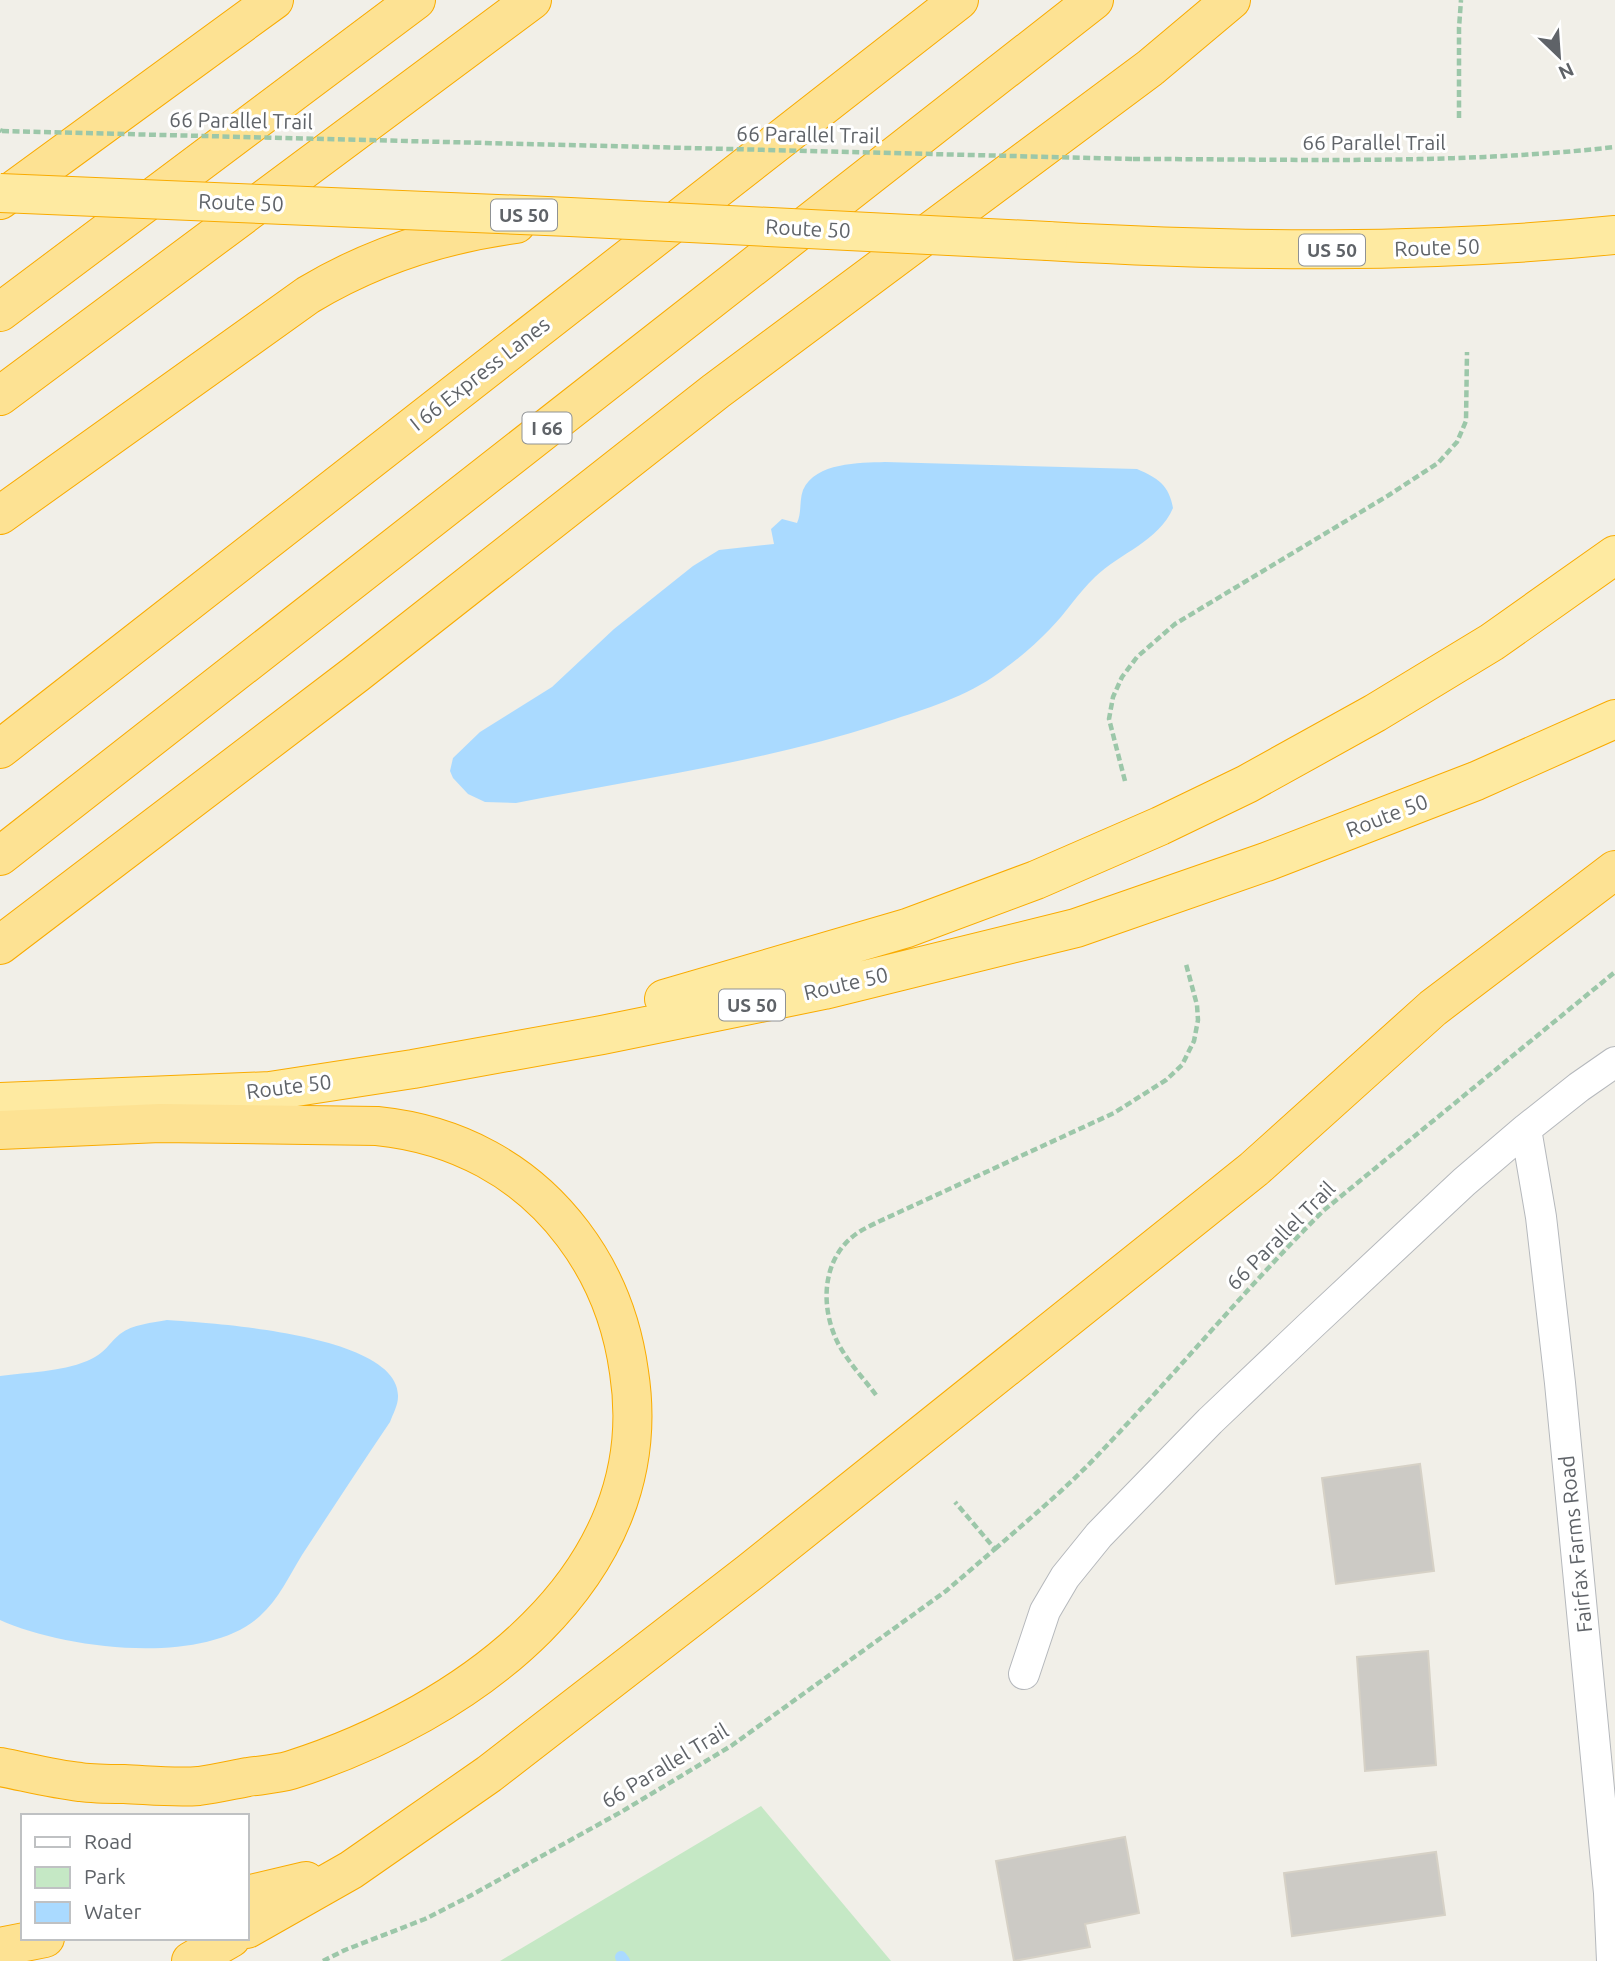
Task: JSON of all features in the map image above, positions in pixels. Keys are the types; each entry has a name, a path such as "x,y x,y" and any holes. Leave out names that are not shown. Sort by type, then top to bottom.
{"highway":[{"path":"0,200 274,0"},
{"path":"0,312 416,0"},
{"path":"0,396 532,0"},
{"name":"I 66 Express Lanes","path":"0,749 959,0"},
{"name":"I 66","path":"0,856 1094,0"},
{"path":"0,945 356,674 716,391 1150,68 1231,0"},
{"name":"Route 50","path":"0,193 570,217 1165,248 1373,250 1519,244 1615,235"},
{"path":"0,515 308,295 341,276 388,254 436,239 480,229 570,217"},
{"path":"413,1069 907,928 1048,874 1160,826 1247,784 1375,713 1492,642 1615,555"},
{"name":"Route 50","path":"0,1102 270,1091 602,1035 824,990 1076,928 1266,862 1476,781 1615,719"},
{"path":"248,1928 351,1870 489,1774 750,1572 1254,1169 1433,1008 1615,870"},
{"path":"0,1130 160,1123 377,1126 411,1129 450,1141 488,1159 529,1189 564,1222 592,1259 612,1301 619,1323 633,1394 632,1441 623,1484 607,1530 583,1574 550,1616 508,1654 427,1712 387,1732 289,1771 196,1786 81,1783 0,1767"},
{"path":"248,1895 351,1870"},
{"path":"0,1947 35,1940"},
{"path":"191,1961 228,1940"}],"street":[{"path":"1024,1674 1045,1611 1066,1577 1099,1535 1210,1421 1464,1182 1526,1129 1615,1062"},
{"name":"Fairfax Farms Road","path":"1526,1129 1541,1217 1560,1383 1608,1880 1612,1961"}],"path":[{"name":"66 Parallel Trail","path":"1459,118 1461,0"},
{"name":"66 Parallel Trail","path":"1,130 1133,159 1416,159 1555,154 1615,147"},
{"path":"1125,781 1109,719 1113,697 1122,677 1137,657 1175,624 1438,463 1457,442 1466,422 1467,352"},
{"path":"876,1395 841,1348 828,1320 825,1295 838,1252 855,1234 1114,1113 1166,1080 1182,1065 1194,1041 1198,1020 1197,1004 1186,964"},
{"name":"66 Parallel Trail","path":"323,1961 425,1919 621,1812 731,1746 946,1591 1093,1460 1284,1250 1323,1211 1615,972"},
{"path":"956,1502 995,1549"}],"green space":[{"path":"761,1806 891,1961 500,1961"}],"water":[{"path":"885,462 1137,469 1161,483 1169,493 1173,508 1167,519 1149,538 1095,577 1056,623 1023,654 980,685 938,704 880,724 790,749 700,769 516,803 485,802 468,794 453,778 450,771 453,758 480,732 552,687 614,629 693,566 719,550 774,544 771,529 782,519 797,523 803,490 818,474 839,466"},
{"path":"167,1320 222,1324 300,1336 338,1346 369,1359 391,1376 398,1397 390,1422 273,1602 260,1616 235,1632 205,1642 133,1648 60,1639 0,1620 0,1376 77,1365 98,1355 125,1331"}],"building":[{"path":"1420,1464 1434,1571 1336,1584 1322,1478"},
{"path":"1428,1651 1436,1765 1365,1771 1357,1657"},
{"path":"1125,1837 1139,1913 1085,1924 1090,1947 1014,1961 996,1861"},
{"path":"1436,1852 1445,1915 1292,1936 1284,1873"}],"waterway":[{"path":"621,1957 624,1961"}]}
